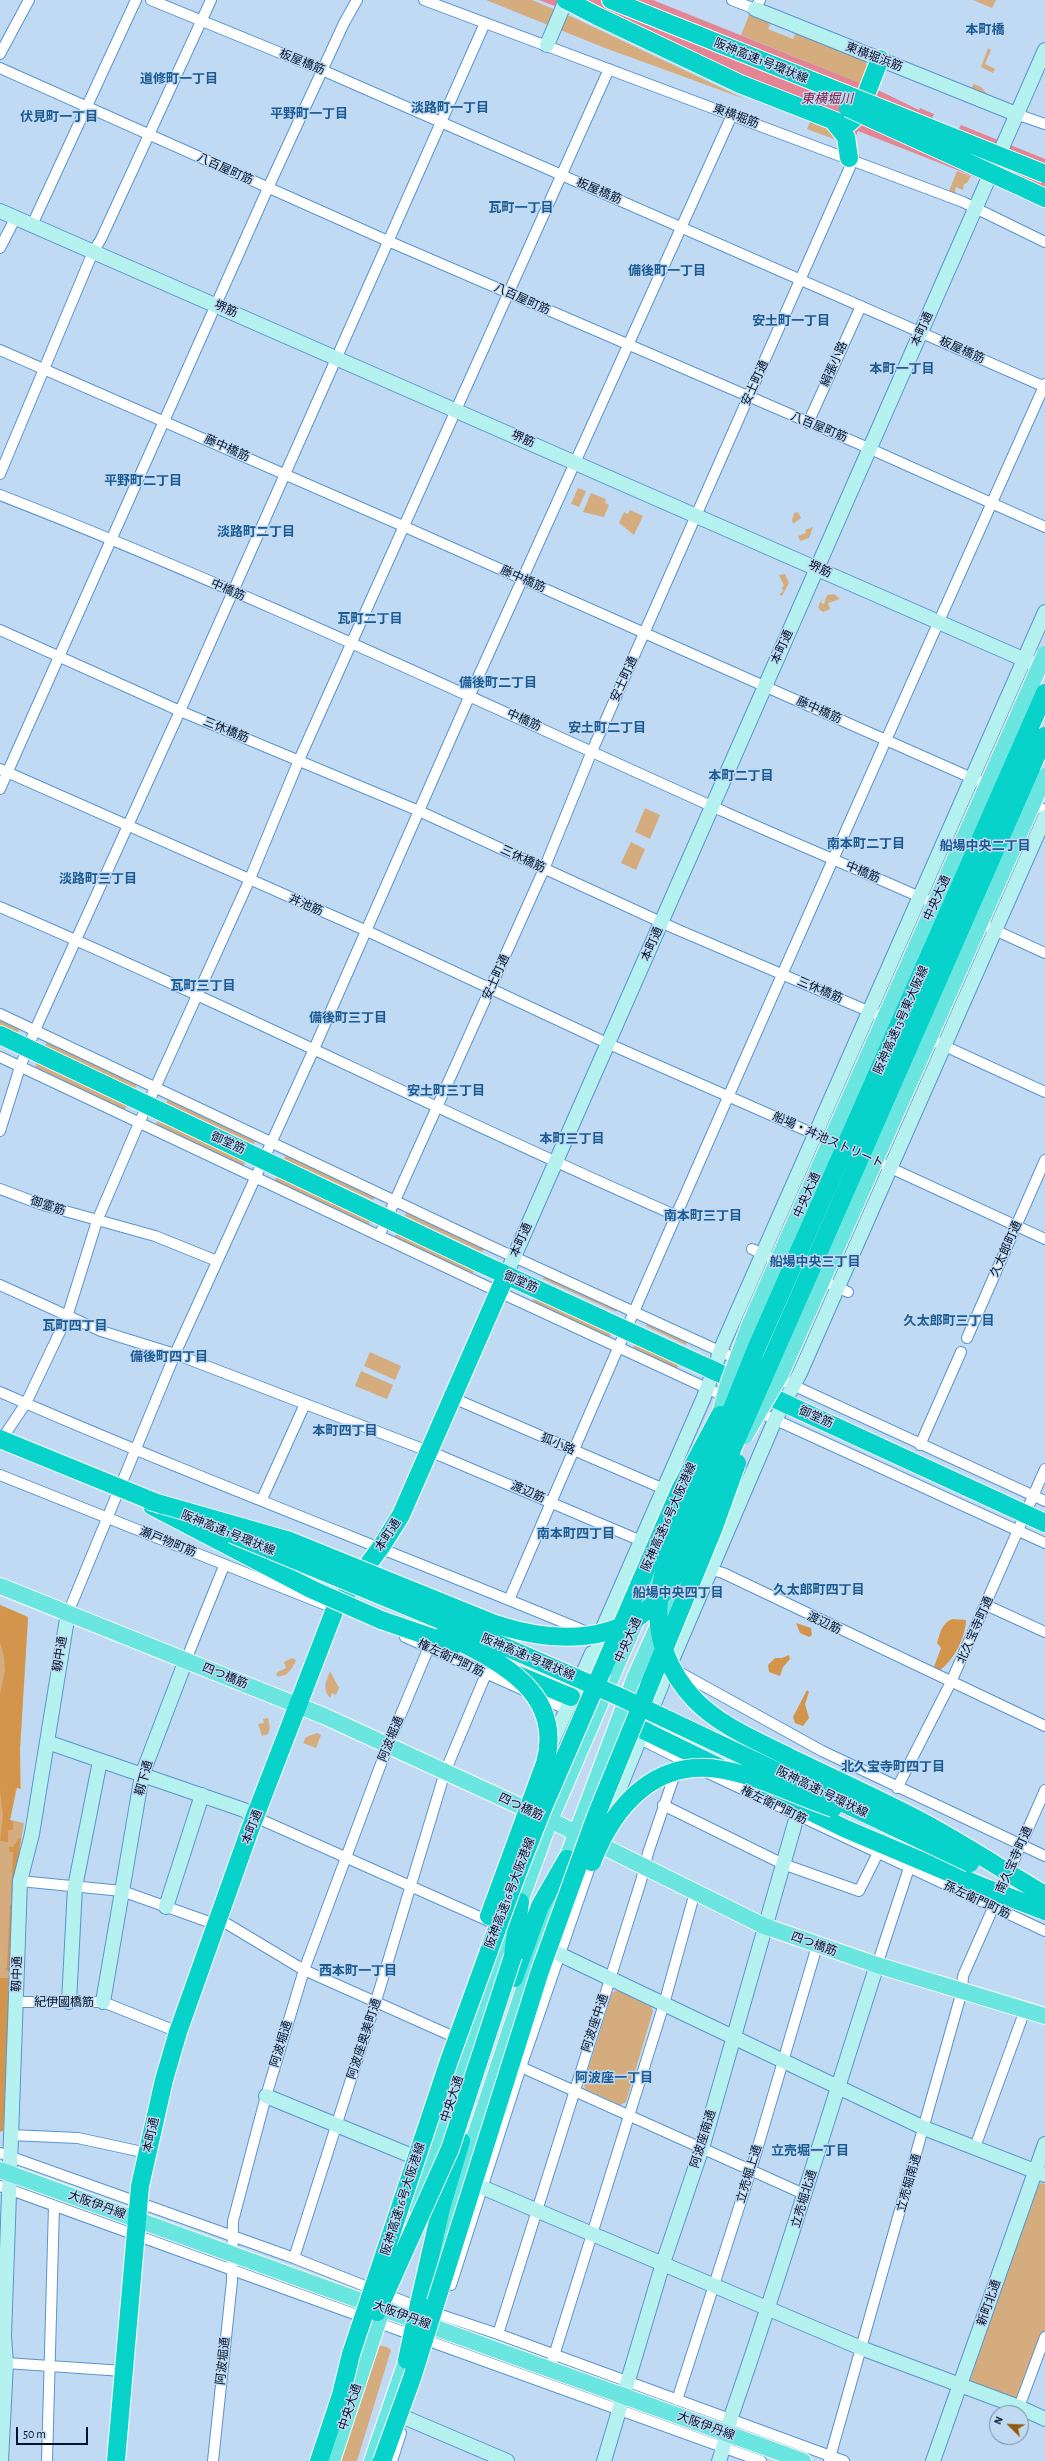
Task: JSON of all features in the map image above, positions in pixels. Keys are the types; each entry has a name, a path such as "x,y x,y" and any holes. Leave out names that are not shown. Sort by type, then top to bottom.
{"highway":[{"path":"566,0 740,84 834,122 845,124 854,120 877,68"},
{"name":"阪神高速1号環状線","path":"611,0 1043,173"},
{"path":"663,21 1045,198"},
{"path":"834,122 844,134 848,153"},
{"name":"阪神高速13号東大阪線","path":"757,1347 1045,693"},
{"name":"阪神高速13号東大阪線","path":"774,1350 1045,736"},
{"name":"御堂筋","path":"0,1035 506,1275 714,1369 784,1403 1045,1523"},
{"name":"本町通","path":"116,2461 137,2220 147,2152 178,2032 255,1817 336,1609 381,1548 401,1515 506,1275"},
{"path":"757,1347 665,1567 659,1603 659,1626 662,1646 674,1672 696,1702 730,1726 915,1818 1045,1895"},
{"name":"阪神高速16号大阪港線","path":"319,2461 341,2395 352,2354 449,2061 523,1859 590,1697 691,1467 757,1347"},
{"path":"150,1501 290,1541 514,1630 557,1638 574,1638 604,1633 629,1622 653,1604 673,1579 709,1502 774,1350"},
{"path":"514,2070 523,2021 569,1890 632,1723 722,1508 774,1350"},
{"name":"阪神高速1号環状線","path":"0,1441 120,1496 150,1501 620,1696 1045,1898"},
{"path":"120,1496 311,1590 381,1620 442,1639 488,1668 569,1703"},
{"path":"333,1576 477,1650 511,1670 534,1696 547,1725 548,1748 545,1763 495,1897 459,2015 449,2061"},
{"path":"642,1734 667,1742 846,1829 1045,1911"},
{"path":"387,2456 530,2024 604,1832 622,1805 650,1783 682,1771 694,1769 723,1770 752,1778 798,1796 910,1834"},
{"path":"341,2395 361,2356 387,2288 440,2174 517,1957 549,1887 568,1859"},
{"path":"387,2456 441,2208 517,1957 520,1902"}],"main road":[{"name":"中央大通","path":"332,2461 382,2308 520,1902 550,1820 582,1742 710,1450 726,1388 749,1326 1045,654"},
{"name":"中央大通","path":"372,2461 419,2322 461,2178 539,1944 576,1834 609,1752 635,1677 733,1457 782,1374 1045,776"},
{"name":"四つ橋筋","path":"0,1586 298,1705 388,1745 550,1820 764,1926 817,1946 1045,2016"},
{"name":"大阪伊丹線","path":"5,2172 436,2328 552,2362 624,2396 803,2461"}],"street":[{"path":"0,54 29,0"},
{"path":"32,224 136,0"},
{"name":"板屋橋筋","path":"151,0 201,22 322,70 1045,386"},
{"path":"0,474 43,368 93,252 101,240 211,0"},
{"path":"0,789 4,771 60,656 268,188 322,70 357,0"},
{"name":"東横堀筋","path":"424,0 732,114 848,153 978,201 1045,242"},
{"path":"546,46 566,0"},
{"name":"東横堀浜筋","path":"732,0 757,5 877,68 1016,114"},
{"path":"0,1131 27,1048 75,939 180,711 485,23"},
{"name":"本町通","path":"506,1275 609,1044 816,567 1045,50"},
{"name":"八百屋町筋","path":"0,68 86,108 388,241 508,292 628,346 869,448 1045,527"},
{"path":"0,1441 26,1403 67,1317 97,1221 139,1123 249,881 299,760 352,644 403,526 560,174 609,69"},
{"name":"靱中通","path":"1,2461 6,2363 4,2336 5,2155 10,2135 20,1881 32,1834 68,1613 107,1517 120,1496 135,1450 175,1354 314,1049 470,695 732,114"},
{"path":"1016,114 1045,124"},
{"name":"安土町通","path":"379,1236 491,990 544,869 592,751 850,167 848,153"},
{"name":"堺筋","path":"0,211 216,304 1045,669"},
{"path":"0,248 16,218"},
{"name":"絹張小路","path":"808,423 861,306"},
{"name":"藤中橋筋","path":"0,350 165,421 1045,810"},
{"path":"509,1600 625,1329 677,1216 937,621 1045,386"},
{"name":"中橋筋","path":"0,495 112,539 470,695 712,806 919,896 1045,953"},
{"name":"中央大通","path":"582,1742 599,1637 707,1388 757,1252 815,1135 868,1011 1045,612"},
{"name":"三休橋筋","path":"0,630 180,711 419,811 662,922 868,1011 1045,1092"},
{"name":"丼池筋","path":"4,771 249,881 367,931 609,1044"},
{"path":"794,1386 843,1290 891,1168 1045,817"},
{"path":"0,907 75,939 556,1163 677,1216"},
{"path":"0,1014 514,1256 920,1445 1045,1501"},
{"name":"船場・丼池ストリート","path":"609,1044 891,1168 1045,1239"},
{"path":"0,1057 498,1292 1045,1543"},
{"name":"久太郎町通","path":"967,1338 1045,1160"},
{"name":"御霊筋","path":"0,1189 40,1204 154,1236 217,1260"},
{"path":"757,1252 843,1290"},
{"name":"渡辺筋","path":"0,1285 67,1317 102,1331 175,1354 429,1452 551,1502 640,1541 712,1570 1045,1726"},
{"path":"920,1445 961,1352"},
{"path":"738,1360 762,1414"},
{"path":"723,1395 777,1378"},
{"name":"中央大通","path":"609,1752 669,1667 712,1570 775,1420 794,1386"},
{"path":"0,1392 135,1450 262,1499 669,1667 822,1751 897,1788 1045,1856"},
{"name":"狐小路","path":"453,1398 664,1489"},
{"path":"262,1499 305,1404"},
{"name":"北久宝寺町通","path":"897,1788 951,1682 1045,1469"},
{"name":"瀬戸物町筋","path":"0,1475 107,1517 224,1566 336,1609"},
{"name":"靱下通","path":"103,2002 142,1775 224,1566"},
{"path":"986,1604 1045,1632"},
{"name":"権左衛門町筋","path":"336,1609 429,1647 488,1668"},
{"path":"311,2461 452,2036 520,1838 524,1808 599,1637"},
{"name":"阿波堀通","path":"213,2461 232,2271 234,2221 266,2096 304,1970 388,1745 429,1647"},
{"path":"387,2456 406,2418 483,2187 514,2070 561,1954 597,1844 669,1667"},
{"name":"阿波座奥美町通","path":"294,2258 376,2001 445,1772 488,1668"},
{"name":"権左衛門町筋","path":"642,1734 680,1759 909,1868"},
{"path":"47,1742 244,1810 255,1817 491,1922"},
{"name":"阿波座中通","path":"498,2334 538,2210 663,1805 680,1759"},
{"path":"69,2002 75,1887 100,1760"},
{"name":"南久宝寺町通","path":"993,1907 1045,1790"},
{"path":"166,1907 202,1795"},
{"path":"663,1805 783,1864 859,1891 878,1853"},
{"name":"阿波座南通","path":"604,2461 663,2263 702,2148 764,1926 797,1816"},
{"name":"孫左衛門町筋","path":"909,1868 1045,1931"},
{"name":"立売堀北通","path":"719,2461 806,2195 837,2087 909,1868"},
{"path":"20,1881 122,1891 209,1922 219,1919 304,1970 452,2036"},
{"path":"436,2328 498,2334 552,2362 664,2004 695,1892"},
{"name":"立売堀南通","path":"830,2459 962,1991 963,1976 993,1907"},
{"path":"539,1944 924,2128 1040,2173"},
{"name":"立売堀上通","path":"677,2400 751,2170 817,1946"},
{"name":"紀伊國橋筋","path":"15,2002 103,2002 178,2032"},
{"path":"975,2147 1025,2010"},
{"path":"514,2070 574,2091 806,2195"},
{"path":"266,2096 412,2156"},
{"path":"10,2135 78,2138 147,2152"},
{"name":"新町北通","path":"933,2461 1040,2173 1045,2144"},
{"path":"5,2155 137,2220 232,2271 363,2302"},
{"path":"461,2178 592,2232 861,2348 1013,2405"},
{"path":"5,2188 54,2206 233,2237 294,2258 363,2302"},
{"path":"48,2461 54,2206"},
{"path":"436,2328 603,2404 624,2396 677,2400 727,2434 761,2461"},
{"path":"1020,2405 1045,2337"},
{"path":"6,2363 123,2371"},
{"path":"1029,2412 1045,2419"},
{"path":"406,2418 506,2461"},
{"path":"727,2434 844,2461"}],"shaded area":[{"path":"486,0 532,0 570,16 745,99 605,48"},
{"path":"973,0 996,0 992,8"},
{"path":"750,13 771,22 768,29 793,39 796,31 865,60 868,69 864,85 741,35"},
{"path":"988,48 991,50 985,64 995,69 993,73 981,67"},
{"path":"974,84 981,87 988,95 971,88"},
{"path":"810,122 835,132 839,141 807,129"},
{"path":"957,171 971,176 967,183 964,184 963,190 956,187 955,191 957,195 949,191"},
{"path":"578,488 586,491 579,507 571,504"},
{"path":"591,493 606,499 605,503 609,505 604,517 583,512"},
{"path":"630,510 643,516 634,535 619,523 624,512 628,514"},
{"path":"798,512 801,518 793,524 792,520 794,513"},
{"path":"813,527 809,538 800,541 798,536 806,533 805,530"},
{"path":"785,574 789,583 782,596 779,594 783,592 782,587 784,586 779,575"},
{"path":"834,594 840,599 828,603 830,609 823,612 820,610 818,607 823,597 821,603 824,604 827,595"},
{"path":"645,808 660,815 650,839 635,832"},
{"path":"631,842 645,849 636,870 621,863"},
{"path":"0,1017 20,1027 18,1033 0,1025"},
{"path":"48,1040 137,1082 135,1089 45,1046"},
{"path":"37,1063 127,1105 124,1111 34,1069"},
{"path":"169,1097 257,1138 254,1144 166,1103"},
{"path":"158,1120 246,1160 243,1167 155,1126"},
{"path":"287,1153 375,1195 373,1200 284,1159"},
{"path":"277,1176 369,1219 370,1223 366,1225 274,1182"},
{"path":"407,1210 485,1247 482,1252 405,1216"},
{"path":"397,1233 474,1270 472,1275 394,1238"},
{"path":"545,1274 617,1308 616,1312 543,1279"},
{"path":"534,1297 610,1332 611,1336 607,1337 532,1303"},
{"path":"648,1322 688,1340 686,1345 646,1326"},
{"path":"636,1345 677,1364 678,1367 675,1369 634,1350 633,1346"},
{"path":"370,1352 401,1366 395,1380 364,1366"},
{"path":"361,1371 393,1385 387,1399 355,1386"},
{"path":"0,1605 28,1617 20,1748 21,1789 17,1788 10,1820 24,1823 14,1881 6,2101 3,2131 0,2132"},
{"path":"0,1605 28,1617 20,1748 20,1788 16,1788 10,1820 13,1821 13,1830 8,1830 8,1842 0,1841 3,1816 0,1790 0,1694 5,1671 4,1656 0,1643"},
{"path":"952,1619 966,1620 965,1627 961,1642 954,1655 939,1671 934,1667 941,1648 937,1643 940,1632 946,1623"},
{"path":"796,1623 811,1628 812,1635 809,1637 800,1633"},
{"path":"789,1655 790,1659 783,1667 780,1676 769,1672 768,1665 775,1658 782,1658"},
{"path":"292,1658 296,1660 289,1672 281,1676 277,1676 276,1673 286,1668 284,1662"},
{"path":"330,1671 339,1688 336,1695 332,1693 330,1698 325,1688"},
{"path":"807,1690 809,1692 805,1704 809,1718 803,1726 795,1723 793,1717"},
{"path":"268,1718 270,1728 268,1734 262,1736 258,1724 264,1723 263,1719"},
{"path":"317,1733 321,1735 316,1748 303,1743 306,1737"},
{"path":"19,1838 21,1838 14,1897 11,1897 13,1852 9,1852 9,1847 13,1847"},
{"path":"10,1905 13,1905 10,1972 5,1969 7,1967"},
{"path":"0,1978 10,1978 3,2131 0,2131"},
{"path":"617,1990 651,2006 653,2011 626,2102 620,2105 585,2089 584,2083 612,1993"},
{"path":"1041,2183 1045,2184 1045,2329 1019,2398 1013,2401 972,2384 970,2380 1036,2187"},
{"path":"377,2345 387,2347 391,2350 357,2461 341,2461"}],"water":[{"name":"東横堀川","path":"539,0 653,0 882,92 919,110 920,108 934,114 932,119 958,130 961,125 1045,159 1045,201 983,180 858,131 855,138 790,113 725,86 593,23"}],"district":[{"name":"本町橋","path":"985,30"},
{"name":"道修町一丁目","path":"179,79"},
{"name":"淡路町一丁目","path":"450,108"},
{"name":"平野町一丁目","path":"309,114"},
{"name":"伏見町一丁目","path":"59,117"},
{"name":"瓦町一丁目","path":"521,208"},
{"name":"備後町一丁目","path":"667,271"},
{"name":"安土町一丁目","path":"791,321"},
{"name":"本町一丁目","path":"902,369"},
{"name":"平野町二丁目","path":"143,481"},
{"name":"淡路町二丁目","path":"256,532"},
{"name":"瓦町二丁目","path":"370,619"},
{"name":"備後町二丁目","path":"498,683"},
{"name":"安土町二丁目","path":"607,728"},
{"name":"本町二丁目","path":"741,776"},
{"name":"南本町二丁目","path":"866,844"},
{"name":"船場中央二丁目","path":"985,846"},
{"name":"淡路町三丁目","path":"98,879"},
{"name":"瓦町三丁目","path":"203,986"},
{"name":"備後町三丁目","path":"348,1018"},
{"name":"安土町三丁目","path":"446,1091"},
{"name":"本町三丁目","path":"572,1139"},
{"name":"南本町三丁目","path":"703,1216"},
{"name":"船場中央三丁目","path":"815,1262"},
{"name":"久太郎町三丁目","path":"949,1321"},
{"name":"瓦町四丁目","path":"75,1326"},
{"name":"備後町四丁目","path":"169,1357"},
{"name":"本町四丁目","path":"345,1431"},
{"name":"南本町四丁目","path":"576,1534"},
{"name":"久太郎町四丁目","path":"819,1590"},
{"name":"船場中央四丁目","path":"678,1593"},
{"name":"北久宝寺町四丁目","path":"893,1767"},
{"name":"西本町一丁目","path":"358,1971"},
{"name":"阿波座一丁目","path":"614,2078"},
{"name":"立売堀一丁目","path":"810,2151"}]}
